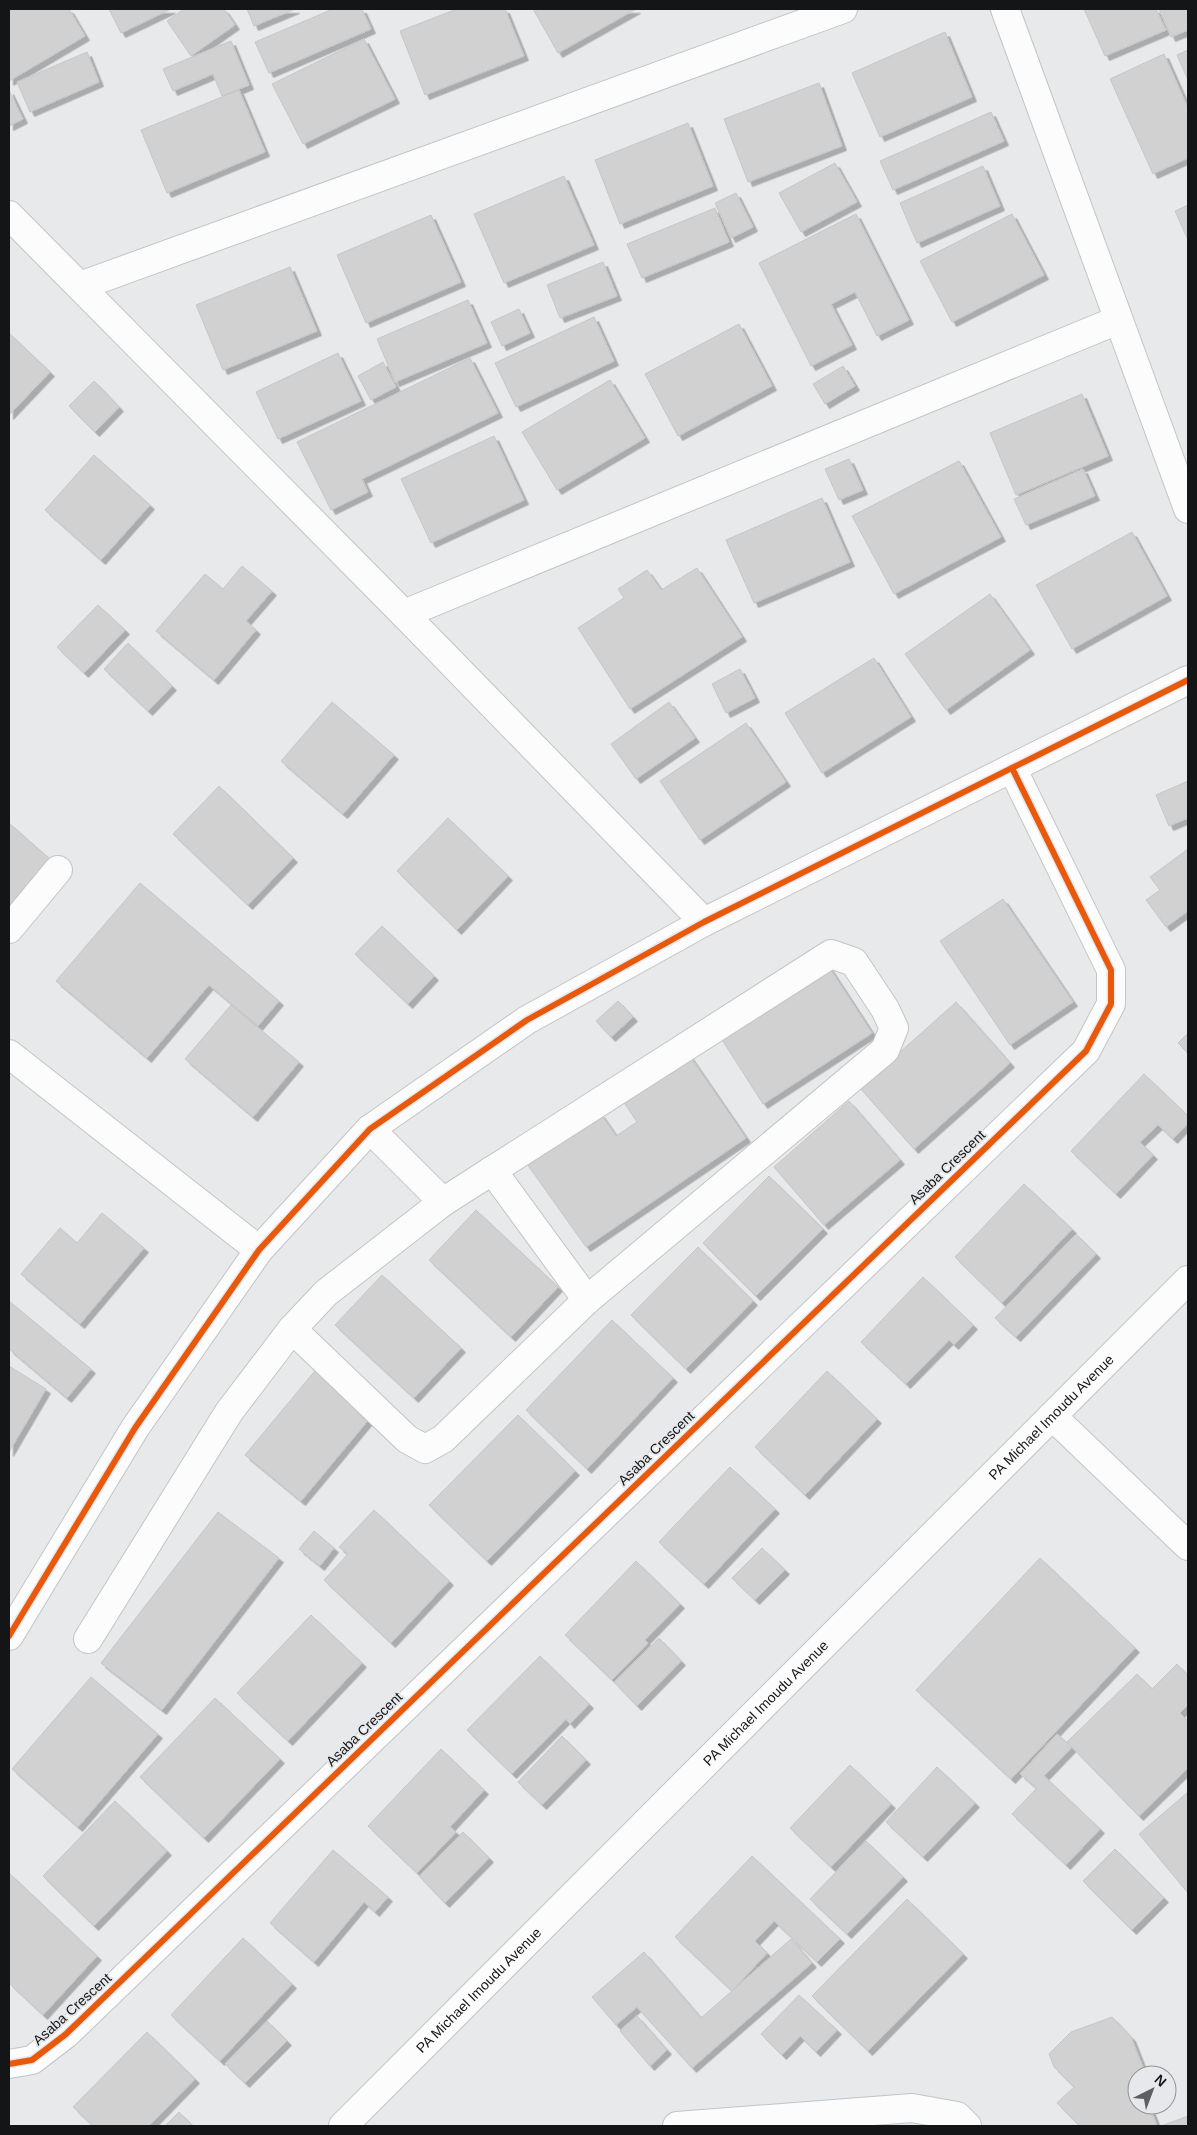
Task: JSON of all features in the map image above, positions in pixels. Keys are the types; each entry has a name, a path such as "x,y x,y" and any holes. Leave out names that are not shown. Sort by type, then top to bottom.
{"street":[{"path":"80,286 843,9"},
{"path":"1005,9 1188,509"},
{"path":"9,215 404,614 704,922"},
{"path":"404,614 1118,320"},
{"path":"9,1636 135,1428 259,1250 370,1129 528,1020 704,922 1188,680"},
{"name":"Asaba Crescent","path":"9,2064 32,2060 66,2034 1086,1051 1110,1004 1111,970 1012,768"},
{"path":"9,929 58,870"},
{"path":"88,1638 229,1412 292,1329 326,1293 443,1202 816,961 831,954 854,962 885,1009 894,1028 885,1050 587,1300 443,1439 425,1448 407,1439 292,1329"},
{"path":"9,1054 259,1250"},
{"path":"370,1129 443,1202"},
{"path":"492,1170 587,1300"},
{"name":"PA Michael Imoudu Avenue","path":"343,2126 1188,1280"},
{"path":"1052,1416 1188,1546"},
{"path":"677,2126 912,2108 957,2116 967,2126"}],"building":[{"path":"9,9 69,9 85,36 9,81"},
{"path":"109,9 171,9 121,33"},
{"path":"184,9 224,9 235,25 191,56 167,21"},
{"path":"247,9 295,9 254,26"},
{"path":"333,9 362,9 371,29 269,73 255,42"},
{"path":"457,9 505,9 524,56 425,95 400,31"},
{"path":"533,9 636,9 558,53"},
{"path":"1084,9 1156,9 1166,30 1105,56"},
{"path":"1159,9 1188,9 1188,30 1171,37"},
{"path":"945,32 972,97 880,137 852,73"},
{"path":"364,39 395,99 303,144 272,84"},
{"path":"231,41 249,85 222,96 213,74 173,91 163,69"},
{"path":"1188,50 1188,80 1177,55"},
{"path":"87,52 99,82 30,112 17,82"},
{"path":"1164,54 1188,108 1188,158 1153,174 1110,79"},
{"path":"819,83 842,146 748,182 724,119"},
{"path":"9,90 23,119 9,126"},
{"path":"239,90 265,152 167,193 141,130"},
{"path":"991,112 1004,141 893,190 880,161"},
{"path":"688,123 713,186 620,224 595,160"},
{"path":"835,163 857,202 801,232 779,193"},
{"path":"983,166 1000,206 917,243 900,203"},
{"path":"564,176 594,245 504,283 474,214"},
{"path":"736,193 753,227 731,238 715,203"},
{"path":"1188,205 1188,240 1175,211"},
{"path":"715,208 729,242 642,278 627,244"},
{"path":"856,214 909,320 877,336 855,292 831,304 852,345 811,366 759,263"},
{"path":"1012,214 1044,275 952,322 920,261"},
{"path":"431,215 461,282 366,323 337,255"},
{"path":"603,262 617,296 560,318 547,285"},
{"path":"290,267 317,331 223,370 196,305"},
{"path":"468,300 487,343 395,382 377,339"},
{"path":"519,309 530,333 502,346 491,322"},
{"path":"594,317 614,361 516,407 495,363"},
{"path":"739,324 772,386 678,436 645,374"},
{"path":"9,333 50,372 9,415"},
{"path":"338,353 361,401 278,439 256,392"},
{"path":"470,358 498,413 362,479 368,492 331,510 297,442"},
{"path":"383,362 396,387 371,400 358,376"},
{"path":"843,366 855,386 825,404 813,384"},
{"path":"610,380 645,438 557,490 522,432"},
{"path":"94,381 119,407 95,432 69,406"},
{"path":"1082,394 1108,456 1016,495 990,433"},
{"path":"494,436 524,500 431,543 401,479"},
{"path":"94,455 150,505 101,560 45,510"},
{"path":"849,459 863,490 839,500 825,469"},
{"path":"959,461 1001,537 894,594 852,516"},
{"path":"1083,469 1095,496 1026,525 1014,499"},
{"path":"822,498 850,562 754,603 726,540"},
{"path":"1132,532 1167,596 1072,649 1036,585"},
{"path":"242,566 272,591 246,621 256,630 214,680 156,631 205,574 223,589"},
{"path":"697,568 742,637 630,709 578,628 624,598 618,589 647,570 661,590"},
{"path":"990,594 1030,650 946,710 905,654"},
{"path":"98,605 125,630 84,673 57,647"},
{"path":"128,643 172,686 148,711 104,669"},
{"path":"874,658 911,717 822,773 785,713"},
{"path":"740,669 755,698 726,713 712,684"},
{"path":"332,702 394,755 343,814 281,761"},
{"path":"669,702 695,738 636,779 611,744"},
{"path":"746,723 786,782 700,840 660,781"},
{"path":"1188,781 1188,818 1169,826 1156,795"},
{"path":"219,786 293,858 248,905 173,834"},
{"path":"448,818 508,876 457,930 397,871"},
{"path":"9,823 59,867 9,924"},
{"path":"1188,849 1188,911 1166,927 1146,900 1160,890 1150,877"},
{"path":"140,883 279,1001 258,1026 209,985 147,1058 56,981"},
{"path":"1003,899 1073,1002 1010,1045 940,941"},
{"path":"382,926 434,976 408,1004 355,954"},
{"path":"827,964 872,1033 763,1104 719,1035"},
{"path":"618,1001 633,1017 611,1037 596,1021"},
{"path":"956,1002 1010,1063 914,1149 860,1088"},
{"path":"231,1005 299,1062 253,1117 185,1059"},
{"path":"1188,1033 1188,1053 1178,1043"},
{"path":"689,1055 746,1138 586,1247 527,1164 600,1113 616,1136 637,1122 623,1101"},
{"path":"1144,1074 1188,1116 1188,1123 1173,1139 1158,1125 1140,1142 1153,1155 1116,1194 1071,1151"},
{"path":"849,1101 900,1160 824,1225 774,1167"},
{"path":"769,1176 823,1229 756,1296 703,1243"},
{"path":"1024,1184 1072,1229 1002,1303 955,1257"},
{"path":"476,1210 558,1287 511,1337 429,1260"},
{"path":"102,1213 144,1248 80,1324 21,1274 60,1228 77,1243"},
{"path":"1076,1234 1096,1254 1016,1337 995,1318"},
{"path":"698,1247 753,1301 686,1369 631,1315"},
{"path":"382,1275 461,1348 414,1398 335,1325"},
{"path":"923,1277 973,1325 954,1345 949,1340 906,1384 861,1342"},
{"path":"9,1301 91,1369 67,1398 9,1349"},
{"path":"612,1320 673,1378 587,1469 526,1410"},
{"path":"9,1366 46,1389 9,1452"},
{"path":"319,1366 375,1412 301,1501 245,1455"},
{"path":"827,1371 877,1419 805,1495 755,1447"},
{"path":"518,1415 575,1471 487,1561 429,1505"},
{"path":"730,1467 775,1509 704,1584 659,1542"},
{"path":"374,1510 449,1581 391,1643 324,1580 348,1554 339,1547"},
{"path":"218,1512 279,1558 162,1710 101,1663"},
{"path":"314,1531 334,1548 320,1566 299,1549"},
{"path":"762,1548 785,1570 755,1600 732,1578"},
{"path":"1040,1558 1135,1648 1011,1779 916,1690"},
{"path":"636,1561 680,1604 645,1640 648,1643 612,1680 565,1635"},
{"path":"311,1615 362,1663 288,1741 237,1693"},
{"path":"659,1638 681,1661 637,1706 614,1682"},
{"path":"540,1656 589,1704 570,1724 566,1719 512,1774 467,1730"},
{"path":"1177,1664 1188,1676 1188,1705 1180,1713 1188,1722 1188,1768 1139,1816 1067,1742 1137,1674 1152,1689"},
{"path":"91,1677 158,1734 78,1827 12,1769"},
{"path":"215,1698 280,1759 204,1838 140,1777"},
{"path":"1057,1734 1072,1747 1044,1776 1100,1829 1066,1865 1012,1814 1037,1788 1020,1774"},
{"path":"562,1736 586,1760 542,1805 518,1782"},
{"path":"441,1749 484,1790 450,1827 456,1832 417,1873 368,1826"},
{"path":"850,1765 891,1804 831,1867 790,1828"},
{"path":"937,1767 975,1803 923,1857 886,1822"},
{"path":"1188,1792 1188,1893 1139,1834"},
{"path":"115,1801 167,1851 94,1926 43,1876"},
{"path":"463,1832 489,1858 445,1903 419,1876"},
{"path":"866,1841 903,1877 847,1934 810,1899"},
{"path":"1115,1849 1164,1898 1132,1930 1083,1881"},
{"path":"333,1850 388,1897 375,1912 364,1902 314,1962 270,1923"},
{"path":"752,1856 840,1939 817,1962 774,1921 755,1941 767,1953 732,1991 675,1937"},
{"path":"9,1873 97,1956 43,2015 9,1983"},
{"path":"907,1899 963,1954 868,2051 812,1996"},
{"path":"243,1938 292,1984 220,2061 171,2015"},
{"path":"791,1939 812,1963 692,2068 637,2007 616,2025 592,1997 644,1952 701,2018"},
{"path":"799,1995 837,2030 816,2052 800,2036 782,2055 761,2034"},
{"path":"637,2016 667,2050 650,2066 620,2031"},
{"path":"1112,2017 1131,2037 1142,2065 1127,2065 1127,2115 1153,2115 1157,2126 1080,2126 1057,2103 1074,2087 1054,2067 1049,2054 1071,2032"},
{"path":"267,2021 287,2041 245,2083 225,2064"},
{"path":"147,2032 195,2079 149,2126 93,2126 73,2107"},
{"path":"179,2112 193,2126 165,2126"},
{"path":"1188,2116 1188,2126 1161,2126"}],"cycle path":[{"path":"9,1636 135,1428 259,1250 370,1129 527,1020 704,922 1188,680"},
{"path":"9,2064 32,2060 66,2034 1086,1051 1111,1004 1111,970 1012,768"}]}
